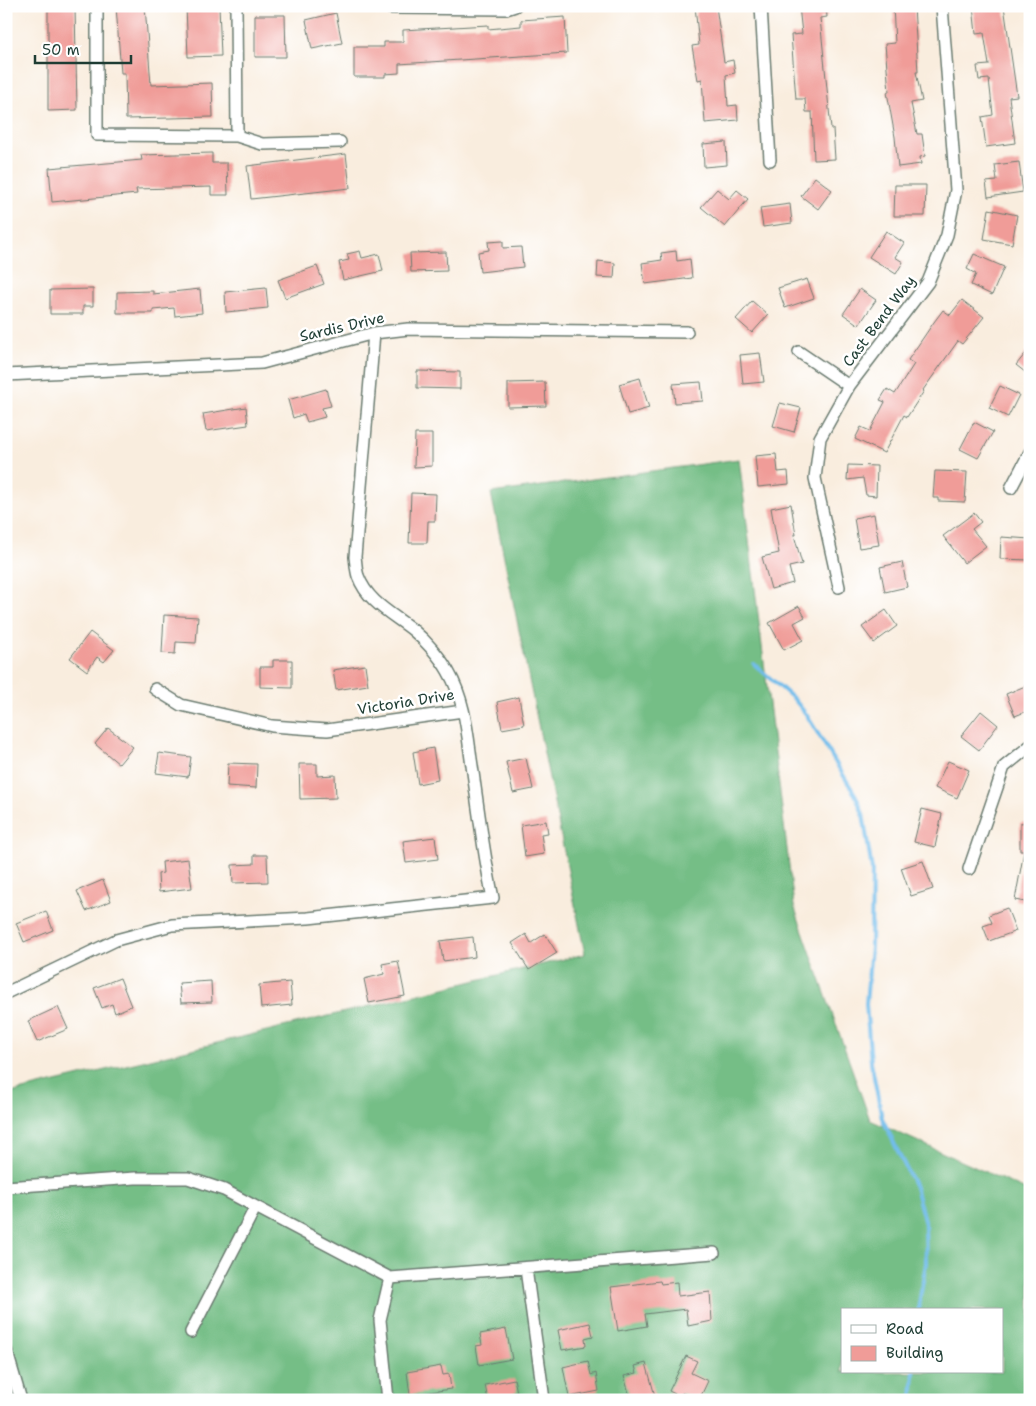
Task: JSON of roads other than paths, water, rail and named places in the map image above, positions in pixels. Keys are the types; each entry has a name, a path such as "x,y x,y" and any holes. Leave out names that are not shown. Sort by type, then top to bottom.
{"street":[{"path":"97,6 97,135 237,136 262,144 340,142"},
{"path":"236,6 237,136"},
{"path":"387,6 390,8 506,9 515,6"},
{"path":"761,6 770,160"},
{"name":"Cast Bend Way","path":"839,587 815,478 820,438 849,386 928,282 947,235 956,190 942,6"},
{"name":"Sardis Drive","path":"6,375 262,363 374,333 427,329 687,332"},
{"name":"Victoria Drive","path":"155,689 181,705 272,726 327,730 463,711 458,692 448,670 414,631 387,613 369,595 358,576 355,557 374,333"},
{"path":"799,352 849,386"},
{"path":"1011,488 1030,452"},
{"path":"6,993 116,940 172,925 308,918 493,898 463,711"},
{"path":"969,869 1004,767 1030,746"},
{"path":"6,1187 135,1178 188,1178 224,1190 390,1278 714,1253"},
{"path":"191,1332 255,1208"},
{"path":"526,1269 544,1400"},
{"path":"388,1400 380,1320 390,1278"},
{"path":"6,1349 21,1400"}],"waterway":[{"path":"754,664 794,699 806,714 856,796 863,814 872,870 871,947 866,1004 871,1062 882,1118 915,1187 925,1224 926,1263 918,1308"},
{"path":"912,1400 914,1374"}]}
